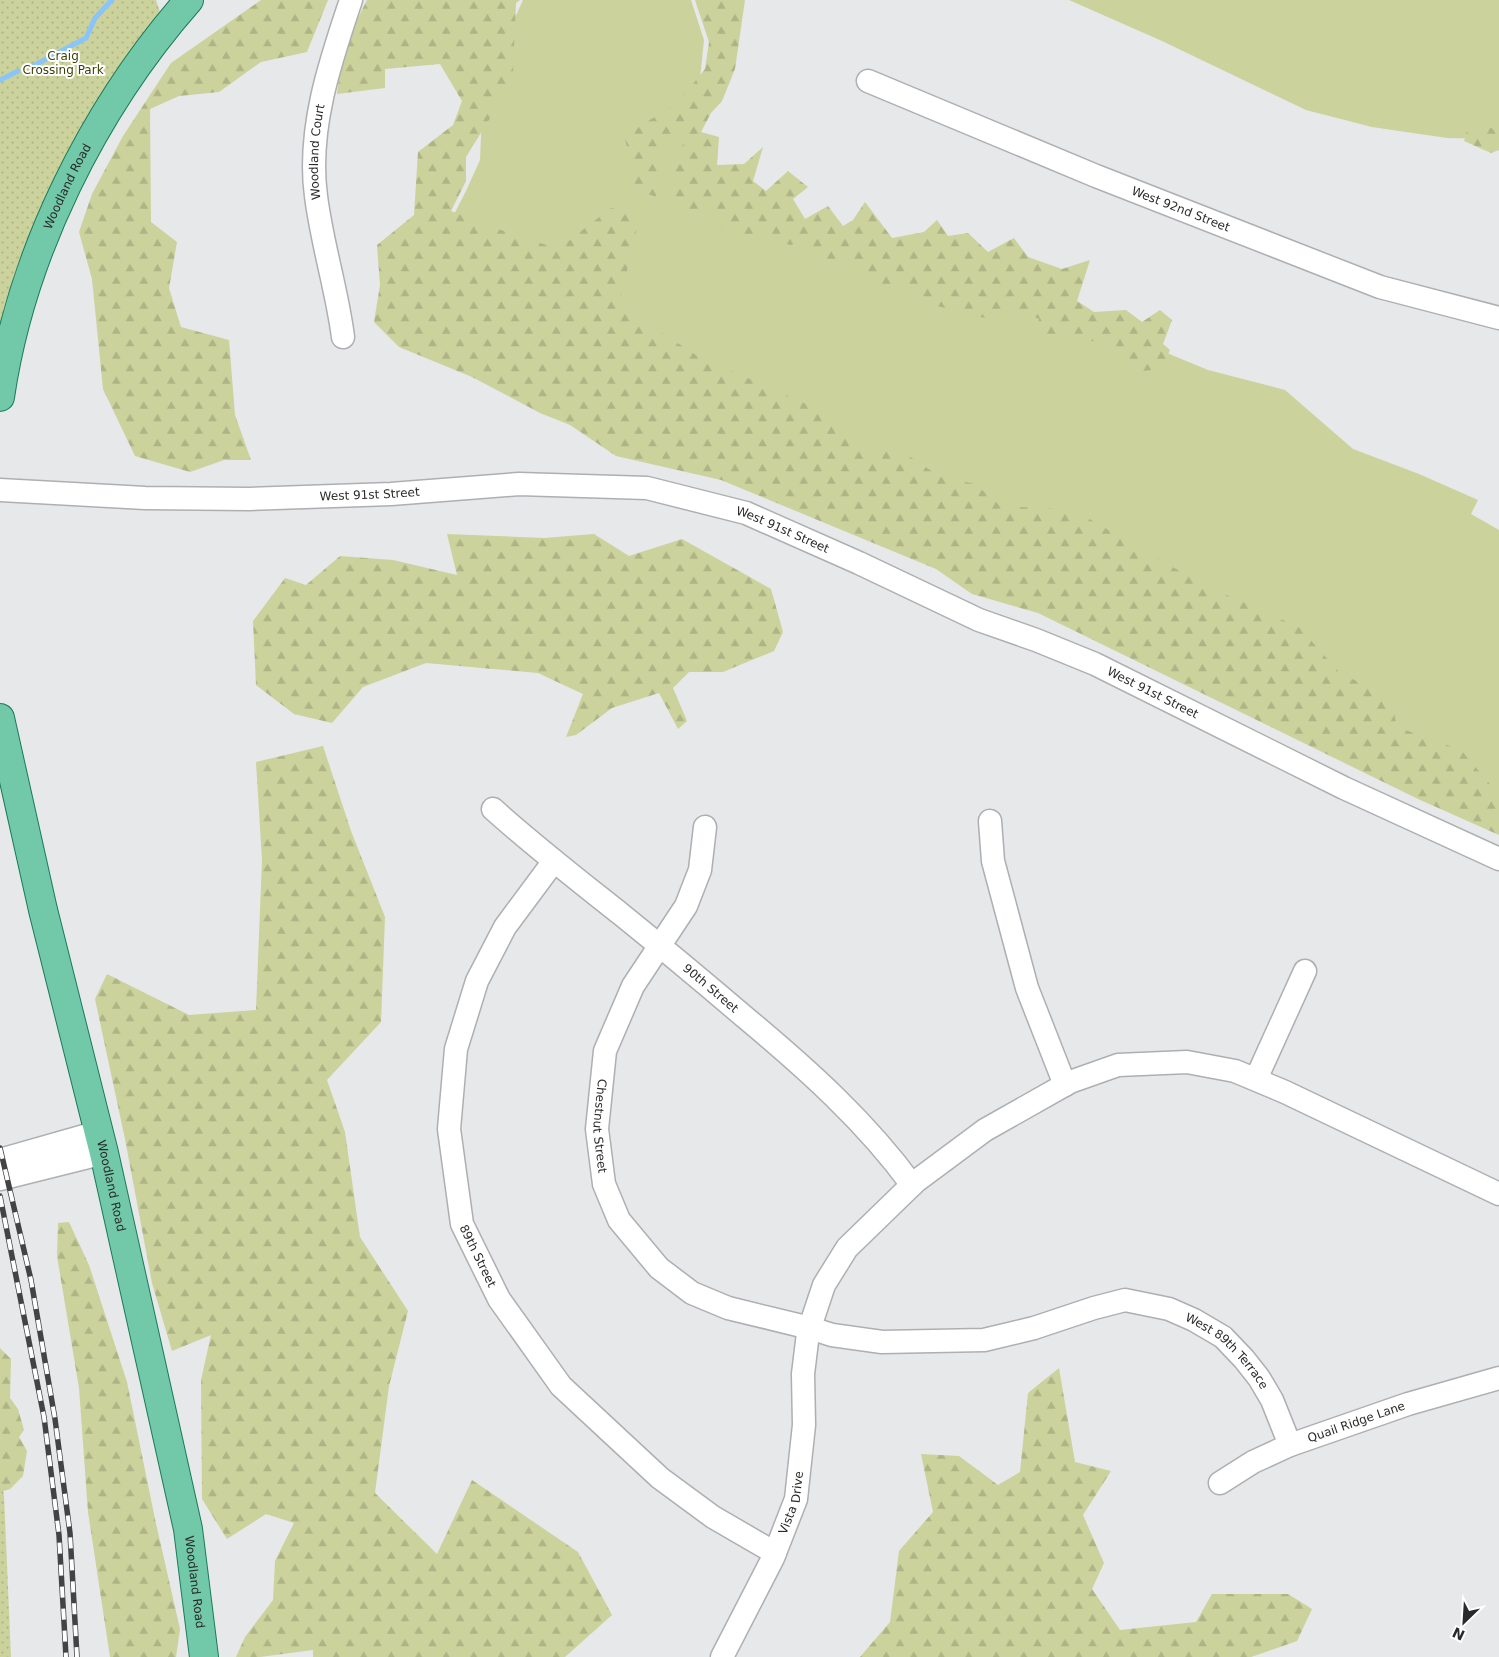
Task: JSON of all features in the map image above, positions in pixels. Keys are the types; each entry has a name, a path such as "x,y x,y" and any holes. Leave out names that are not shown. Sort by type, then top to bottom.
{"main road":[{"name":"Woodland Road","path":"0,397 4,368 18,314 51,220 92,137 120,90 165,27 189,0"},
{"name":"Woodland Road","path":"0,718 43,910 101,1143 188,1529 204,1657"}],"street":[{"name":"Woodland Court","path":"343,338 336,290 324,248 318,212 314,155 327,73 351,0"},
{"name":"West 92nd Street","path":"868,81 1096,176 1380,287 1499,318"},
{"name":"West 91st Street","path":"0,490 145,498 249,499 391,494 519,484 647,488 746,513 859,563 978,620 1036,640 1095,664 1344,788 1499,859"},
{"name":"90th Street","path":"493,809 520,834 660,946 841,1102 912,1185"},
{"path":"990,821 993,861 1027,988 1065,1085"},
{"name":"Chestnut Street","path":"706,827 700,870 686,906 633,986 605,1052 597,1128 604,1184 619,1220 659,1268 692,1293 728,1308 809,1330 882,1342 984,1340 1034,1328 1125,1300"},
{"name":"89th Street","path":"554,861 504,927 478,981 456,1049 449,1129 462,1224 498,1299 561,1386 660,1478 713,1517 775,1553"},
{"path":"1256,1079 1305,971"},
{"name":"Vista Drive","path":"722,1657 775,1553 796,1499 804,1425 803,1374 809,1330 824,1285 847,1248 912,1185 985,1130 1065,1085 1118,1065 1187,1062 1235,1071 1256,1079 1499,1194"},
{"path":"0,1160 101,1143"},
{"path":"0,1179 101,1143"},
{"name":"West 89th Terrace","path":"1125,1300 1169,1309 1194,1320 1223,1338 1259,1378 1272,1400 1290,1445"},
{"name":"Quail Ridge Lane","path":"1220,1483 1253,1462 1290,1445 1408,1404 1499,1378"}],"green space":[{"name":"Craig Crossing Park","path":"0,0 156,0 165,27 92,137 0,397"},
{"path":"261,0 328,0 307,52 261,62 219,92 179,96 150,109 151,222 177,242 169,288 181,327 229,340 235,415 251,460 224,460 190,472 135,456 103,389 92,279 79,232 92,194 123,136 171,63"},
{"path":"367,0 520,0 516,3 513,72 500,102 466,157 466,181 451,211 558,249 611,208 640,215 619,305 696,355 820,410 854,447 900,450 939,476 975,484 1001,506 1074,510 1202,584 1299,627 1339,672 1391,699 1397,727 1461,750 1490,784 1499,789 1499,835 1418,799 1038,613 972,594 936,569 721,480 616,456 570,425 540,413 472,377 399,347 374,322 380,285 377,245 414,215 418,152 453,125 462,101 440,64 385,69 385,88 337,94 343,47"},
{"path":"523,0 691,0 704,40 690,174 749,205 1138,341 1208,370 1285,390 1353,449 1419,474 1478,500 1471,514 1499,530 1499,832 445,232 480,160 483,89"},
{"path":"695,0 745,0 735,69 722,101 711,113 701,132 719,137 717,165 744,164 763,147 753,181 766,191 788,171 808,187 793,199 805,219 828,206 843,226 853,220 865,202 892,238 924,232 937,220 948,236 968,233 988,252 1014,238 1028,257 1062,269 1090,260 1077,301 1094,312 1126,310 1142,322 1160,310 1172,320 1163,344 1170,350 1161,369 1133,372 1107,343 1036,334 1039,319 1013,308 985,318 937,306 908,285 892,290 864,275 841,259 816,261 805,240 791,245 725,231 709,212 688,215 665,200 680,158 685,134 656,157 659,181 656,197 621,184 632,167 625,139 641,125 676,105 705,69 709,42"},
{"path":"1069,0 1499,0 1499,139 1447,138 1372,127 1306,110 1162,41"},
{"path":"1480,121 1499,133 1499,150 1491,153 1464,141 1467,131"},
{"path":"447,534 544,538 594,534 629,556 682,539 771,589 783,632 774,651 723,672 689,672 673,688 687,721 678,729 659,693 612,708 576,735 566,737 583,694 538,673 426,663 363,687 332,723 294,714 256,685 253,621 285,578 306,585 340,556 393,560 457,575"},
{"path":"323,746 351,831 385,917 381,1022 327,1080 345,1132 360,1237 408,1311 389,1386 375,1493 437,1554 472,1480 578,1552 612,1615 565,1657 313,1657 313,1650 260,1657 236,1657 245,1637 273,1600 275,1561 294,1523 266,1514 227,1539 202,1499 201,1380 211,1335 172,1351 152,1283 125,1139 95,999 107,974 189,1015 256,1010 262,860 256,762"},
{"path":"69,1222 89,1265 127,1382 180,1629 176,1657 110,1657 88,1512 79,1388 57,1256 58,1223"},
{"path":"0,1348 11,1359 10,1398 18,1409 24,1430 19,1437 27,1451 23,1476 10,1489 0,1492"},
{"path":"1059,1368 1075,1462 1111,1471 1083,1515 1104,1563 1092,1589 1120,1630 1196,1622 1212,1594 1288,1594 1312,1609 1297,1641 1251,1657 860,1657 890,1622 899,1551 933,1512 921,1454 959,1456 998,1485 1020,1472 1028,1393"},
{"path":"0,1471 4,1496 11,1657 0,1657"}],"waterway":[{"path":"33,66 86,38 95,18 112,0"},
{"path":"0,80 18,71"}],"railway":[{"path":"0,1148 31,1280 55,1419 70,1533 77,1657"},
{"path":"0,1196 44,1417 59,1535 66,1657"}]}
